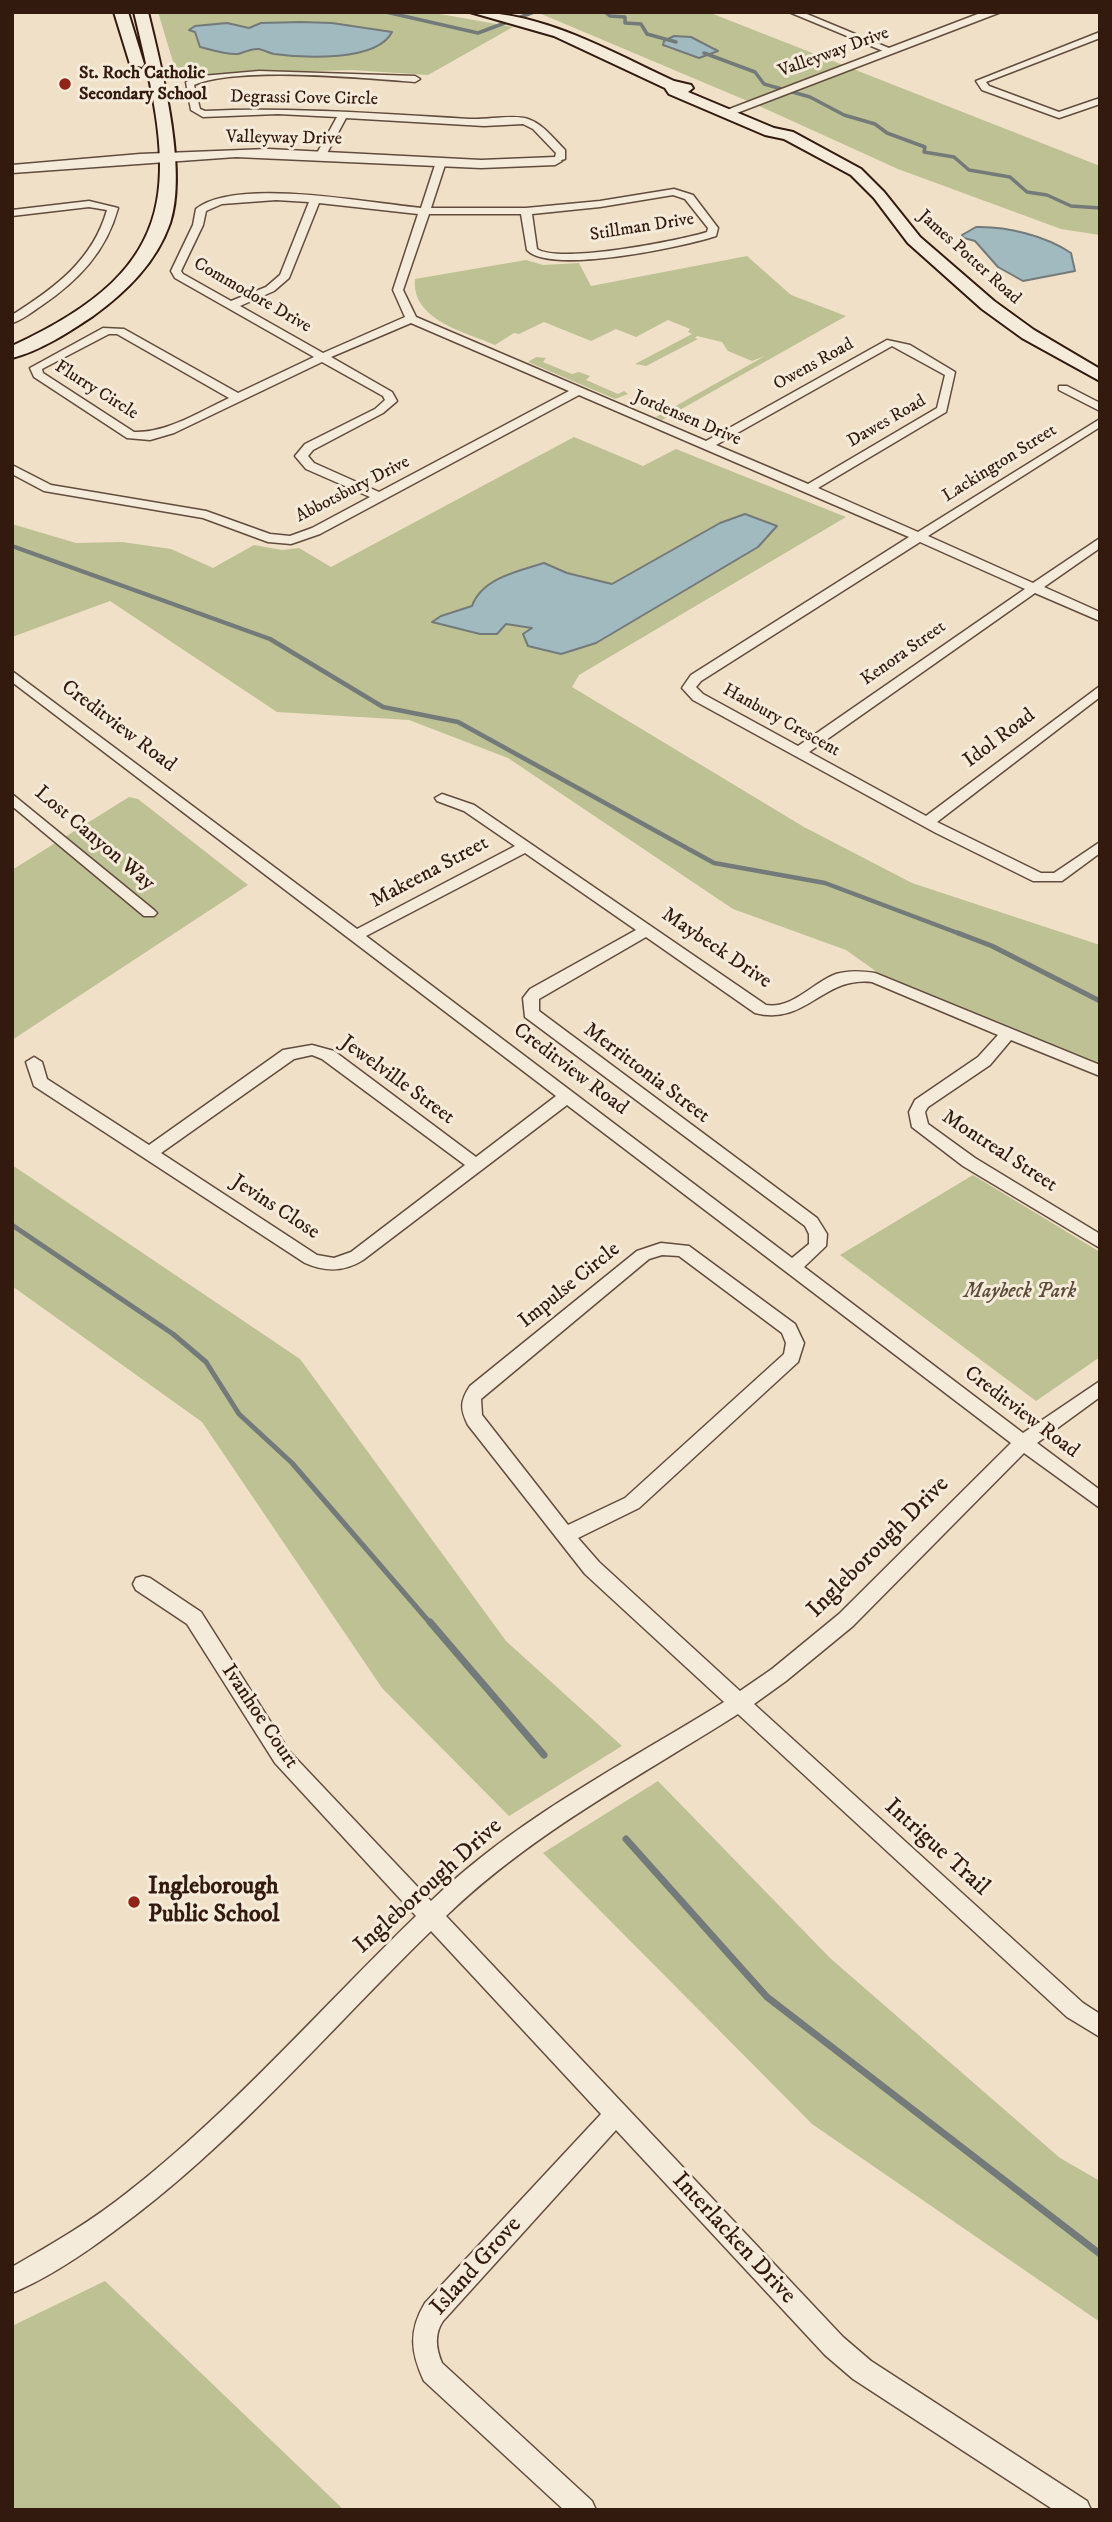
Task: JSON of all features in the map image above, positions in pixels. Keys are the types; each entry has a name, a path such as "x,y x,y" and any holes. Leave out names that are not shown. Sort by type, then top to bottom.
{"main road":[{"path":"121,12 141,82"},
{"path":"12,353 65,326 101,302 145,257 162,223 167,157 166,117 141,12"},
{"name":"James Potter Road","path":"503,12 525,19 532,26"},
{"name":"James Potter Road","path":"481,13 532,26 670,85 683,87 770,132 788,135 825,153 856,172 879,195 914,240 988,305 1028,334 1100,376"},
{"path":"12,344 57,318 110,277 131,253 145,219"}],"street":[{"path":"793,12 891,51"},
{"path":"812,20 833,12"},
{"name":"Valleyway Drive","path":"730,111 995,12"},
{"path":"1100,35 981,81 985,88 1053,114 1070,113 1100,101"},
{"name":"Degrassi Cove Circle","path":"415,79 369,75 260,74 204,77 194,79 189,84 196,110 203,114 278,111 484,123 525,121 536,127 561,152 559,159 555,161"},
{"path":"321,155 344,113"},
{"name":"Valleyway Drive","path":"12,169 149,145 167,157 268,153 440,165 509,165 555,161"},
{"path":"411,319 398,290 440,165"},
{"name":"Stillman Drive","path":"424,211 526,211 600,204 674,191 689,197 714,231 702,238 646,248 546,257 532,250 526,211"},
{"name":"Commodore Drive","path":"379,497 310,466 301,456 309,447 391,401 388,394 322,358 234,304 179,276 176,271 198,225 201,209 212,201 315,201 424,211"},
{"path":"234,304 270,289 285,276 315,201"},
{"path":"12,214 89,204 113,208 108,232 83,267 54,293 12,320"},
{"name":"Flurry Circle","path":"238,398 120,331 107,330 36,368 38,375 131,435 150,436 170,430 411,319"},
{"name":"Jordensen Drive","path":"411,319 1100,617"},
{"name":"Owens Road","path":"705,446 891,342 942,368"},
{"name":"Dawes Road","path":"807,489 942,410 951,374 942,368"},
{"path":"1063,388 1100,408"},
{"name":"Abbotsbury Drive","path":"12,469 48,488 206,515 268,538 291,540 316,531 576,392"},
{"name":"Lackington Street","path":"918,536 1100,422"},
{"name":"Hanbury Crescent","path":"918,536 690,683 689,688 698,697 798,753 927,822 1045,880 1057,878 1100,846"},
{"path":"1032,587 1100,542"},
{"name":"Kenora Street","path":"798,753 1032,587"},
{"name":"Creditview Road","path":"12,675 1100,1501"},
{"name":"Idol Road","path":"927,822 1100,690"},
{"name":"Lost Canyon Way","path":"12,798 149,913"},
{"name":"Maybeck Drive","path":"442,798 469,808 767,1011 788,1009 839,979 861,976 875,978 1100,1071"},
{"name":"Makeena Street","path":"355,936 525,846"},
{"name":"Merrittonia Street","path":"647,930 536,993 531,998 531,1013 811,1222 818,1234 817,1247 792,1267"},
{"name":"Montreal Street","path":"1008,1033 984,1061 921,1104 918,1112 919,1127 969,1162 1100,1242"},
{"name":"Jewelville Street","path":"150,1153 289,1054 312,1050 328,1055 476,1165"},
{"name":"Jevins Close","path":"34,1062 40,1082 311,1259 328,1265 348,1262 358,1256 567,1096"},
{"name":"Impulse Circle","path":"565,1535 632,1503 792,1357 795,1343 789,1329 682,1250 661,1249 643,1255 471,1397 469,1404 475,1420 565,1535 592,1568 742,1703"},
{"path":"1025,1444 1100,1388"},
{"name":"Ingleborough Drive","path":"12,2281 45,2265 152,2190 481,1869 551,1817 742,1703 823,1641 1005,1459 1025,1444"},
{"name":"Ivanhoe Court","path":"143,1584 194,1618 282,1757 431,1916"},
{"name":"Intrigue Trail","path":"742,1703 838,1795 1075,2010 1100,2027"},
{"name":"Interlacken Drive","path":"431,1916 834,2346 862,2370 1078,2510"},
{"name":"Island Grove","path":"583,2510 433,2372 425,2356 424,2338 427,2322 434,2312 615,2115"}],"green space":[{"path":"158,12 429,12 513,27 428,75 352,70 177,75"},
{"path":"708,12 1100,166 1100,235 1061,229 898,169 757,105 539,13","holes":["674,36 686,36 715,48 709,55 694,57 665,47 664,41"]},
{"path":"747,256 791,295 846,316 662,420 656,417 765,356 752,361 728,351 722,342 697,336 695,338 698,339 646,366 635,364 692,334 688,332 690,329 668,320 636,337 616,329 591,341 544,322 519,334 514,333 495,345 442,322 422,305 416,293 415,279 526,260 543,265 579,263 591,286"},
{"path":"536,357 546,358 543,362 572,374 579,372 590,376 586,380 618,394 624,391 628,394 615,399 528,362"},
{"path":"574,437 643,466 676,449 846,517 579,675 572,687 804,827 912,883 1100,945 1100,1063 877,972 846,950 733,909 508,758 409,720 277,712 110,601 12,637 12,524 76,543 122,542 171,549 213,568 254,545 282,550 299,548 331,567"},
{"path":"129,797 138,799 248,885 12,1040 12,870"},
{"path":"12,1165 300,1359 506,1641 622,1746 509,1816 382,1688 202,1422 12,1286"},
{"name":"Maybeck Park","path":"973,1175 1100,1252 1100,1357 1036,1401 840,1255"},
{"path":"658,1781 830,1958 1060,2158 1100,2181 1100,2322 812,2124 543,1853"},
{"path":"105,2281 344,2510 12,2510 12,2326"}],"water":[{"path":"227,23 249,28 261,23 332,23 392,32 384,42 371,49 320,57 274,54 261,49 238,54 224,53 200,47 195,32 189,30 195,26"},
{"path":"674,36 691,37 718,51 699,58 663,45 664,41"},
{"path":"976,227 1013,230 1050,242 1071,253 1075,271 1023,281 998,267 975,241 964,238 962,235"},
{"path":"745,514 777,526 758,547 596,643 561,654 528,646 523,634 532,628 506,624 497,634 480,634 432,622 441,616 472,606 484,589 502,577 544,563 567,573 612,584 720,523"}],"waterway":[{"path":"386,12 478,33 534,12"},
{"path":"605,12 610,16 625,17 625,23 641,24 647,34 676,42"},
{"path":"704,53 755,72 764,84 810,97 844,115 875,124 887,133 925,147 924,152 954,157 969,170 1010,177 1027,192 1047,195 1071,206 1100,208"},
{"path":"12,546 270,639 383,707 458,722 714,863 825,883 963,935"},
{"path":"958,933 992,946 1100,1001"},
{"path":"12,1225 173,1334 206,1362 239,1414 292,1463 431,1624"},
{"path":"430,1622 544,1755"},
{"path":"626,1839 767,1997 1100,2254"}],"place":[{"name":"St. Roch Catholic Secondary School","path":"65,84"},
{"name":"Ingleborough Public School","path":"134,1902"}]}
